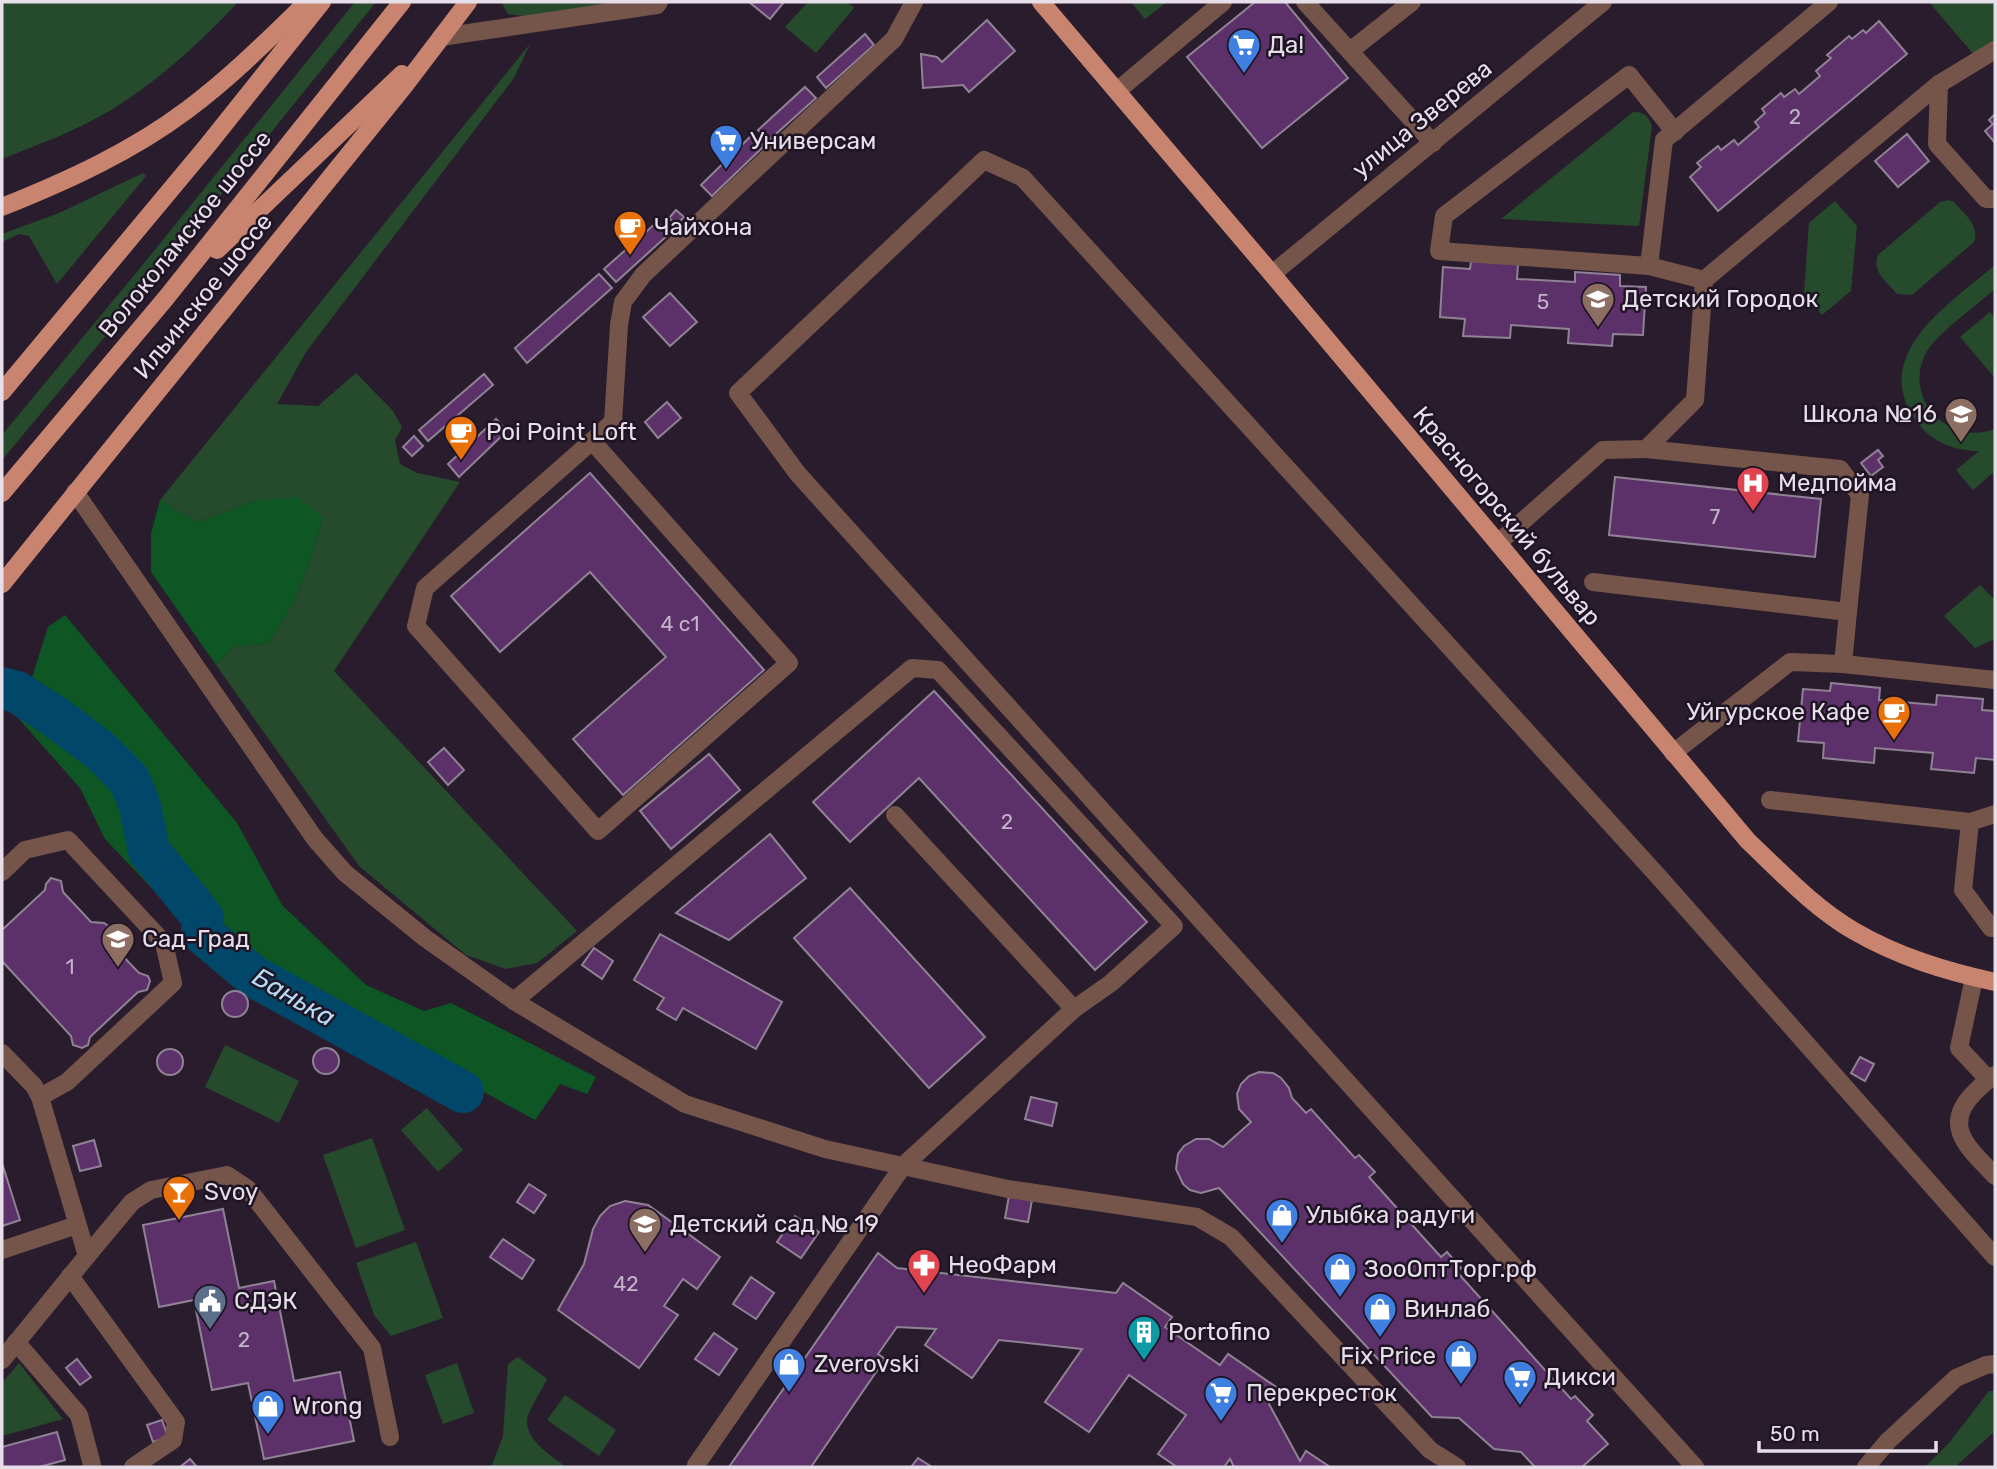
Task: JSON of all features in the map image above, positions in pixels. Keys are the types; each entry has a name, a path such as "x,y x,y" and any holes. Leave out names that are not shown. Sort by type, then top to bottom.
{"main road":[{"path":"2,207 62,183 127,149 186,110 246,62 307,2"},
{"name":"Волоколамское шоссе","path":"2,392 207,146 322,2"},
{"name":"Волоколамское шоссе","path":"2,493 166,298 402,2"},
{"path":"166,298 441,37 467,2"},
{"name":"Красногорский бульвар","path":"1041,2 1748,841 1808,898 1852,930 1907,958 1956,974 1995,982"},
{"name":"Ильинское шоссе","path":"2,584 441,37"}],"street":[{"path":"441,37 657,5 659,2"},
{"path":"592,441 789,663 598,831 416,626 425,588 613,422 623,302 643,275 894,39 914,2"},
{"path":"1117,91 1223,2"},
{"path":"1305,2 1433,143"},
{"path":"1350,51 1412,2"},
{"name":"улица Зверева","path":"1272,274 1603,2"},
{"path":"1649,266 1664,140 1829,2"},
{"path":"1646,449 1695,400 1704,280 1939,84 1995,50"},
{"path":"1675,132 1629,75 1444,216 1439,251 1649,266 1704,280"},
{"path":"1939,84 1937,144 1986,199 1995,199"},
{"path":"1695,1467 798,474 738,394 984,160 1023,178 1658,876 1995,1256"},
{"path":"1498,543 1602,450 1646,449 1840,468 1860,495 1843,664"},
{"path":"75,492 315,839 345,873 415,930 514,1001 685,1104 825,1149 1007,1189 1197,1217 1231,1237 1430,1450 1457,1467"},
{"path":"1593,582 1848,612"},
{"path":"1673,753 1790,662 1843,664 1995,680"},
{"path":"514,1001 912,668 939,670 1174,926 1111,983 1074,1009 903,1166 697,1467"},
{"path":"1770,800 1970,822 1995,814"},
{"path":"895,816 1074,1009"},
{"path":"1970,822 1963,890 1991,928 1995,928"},
{"path":"2,872 25,850 68,840 164,943 173,983 67,1082 40,1097"},
{"path":"1974,978 1959,1048 1992,1077 1963,1104 1958,1128 1965,1144 1995,1177"},
{"path":"2,1053 34,1086 40,1097 87,1256"},
{"path":"2,1360 132,1202 151,1190 227,1175 248,1189 372,1348 390,1437"},
{"path":"2,1250 77,1226"},
{"path":"70,1276 176,1422 173,1440 133,1467"},
{"path":"16,1342 79,1415 92,1465"},
{"path":"1866,1467 1888,1441 1956,1378 1995,1364"}],"green space":[{"path":"6,2 238,2 176,62 124,102 81,126 2,159 2,5"},
{"path":"355,2 376,2 158,273 2,460 2,435"},
{"path":"501,2 633,2 524,16 508,14"},
{"path":"808,2 848,2 854,8 816,53 785,27"},
{"path":"1131,2 1167,2 1145,19"},
{"path":"1929,2 1995,2 1995,42 1975,56"},
{"path":"530,44 514,78 306,352 277,404 318,406 356,373 393,411 402,427 395,440 400,464 417,473 460,482 334,671 577,931 537,963 506,969 466,955 359,866 216,665 234,647 269,643 294,602 323,518 257,500 197,522 160,500"},
{"path":"1633,112 1646,115 1652,126 1639,226 1501,219"},
{"path":"143,173 146,176 57,284 29,236 19,234 2,242 2,234 59,213"},
{"path":"1835,201 1857,226 1851,291 1822,315 1804,292 1809,223"},
{"path":"1940,202 1954,202 1973,225 1974,242 1912,295 1897,294 1879,271 1876,261 1878,255"},
{"path":"1995,265 1995,289 1933,344 1927,351 1921,368 1920,385 1925,401 1934,414 1946,424 1961,431 1978,433 1995,429 1995,471 1973,490 1956,470 1979,451 1945,444 1924,430 1905,398 1902,375 1908,353 1921,333 1957,296"},
{"path":"1990,312 1995,318 1995,378 1960,337"},
{"path":"298,497 323,518 294,602 269,643 234,647 216,665 151,572 151,534 160,500 197,522 257,500"},
{"path":"1980,585 1995,600 1995,639 1975,648 1944,616"},
{"path":"65,615 237,823 282,905 366,985 424,1011 451,1003 596,1077 587,1094 560,1084 535,1120 327,1006 269,1002 198,937 105,839 80,788 19,719 48,627"},
{"path":"225,1045 299,1081 279,1123 205,1087"},
{"path":"427,1108 463,1150 438,1172 401,1130"},
{"path":"372,1138 405,1230 356,1248 323,1155"},
{"path":"416,1242 443,1318 391,1336 374,1315 356,1263"},
{"path":"518,1357 547,1379 528,1416 531,1435 541,1447 566,1467 491,1467 503,1436 508,1364"},
{"path":"19,1363 63,1419 2,1436 2,1383"},
{"path":"457,1363 474,1413 443,1424 425,1375"},
{"path":"1989,1391 1995,1391 1995,1431 1955,1467 1925,1467 1949,1443"},
{"path":"565,1395 616,1430 599,1456 547,1420"}],"building":[{"path":"749,2 784,2 770,19"},
{"path":"1255,2 1285,2 1348,78 1262,148 1187,57"},
{"path":"987,20 1015,51 969,92 963,85 923,88 921,54 937,57 942,62"},
{"path":"1879,21 1907,54 1718,211 1690,177 1701,167 1697,163 1718,146 1721,150 1734,140 1738,145 1759,127 1755,122 1765,113 1762,109 1781,93 1784,97 1795,89 1799,94 1820,76 1816,71 1831,58 1827,55 1849,36 1852,39 1863,30 1866,33"},
{"path":"865,34 874,45 826,88 817,77"},
{"path":"805,87 816,98 768,141 758,130"},
{"path":"1995,114 1995,143 1985,131 1993,124 1989,120"},
{"path":"753,134 764,146 712,196 701,185"},
{"path":"1907,134 1929,161 1898,187 1875,161"},
{"path":"676,210 684,217 676,225 669,218"},
{"path":"657,222 669,234 616,282 604,269"},
{"path":"1471,261 1518,264 1517,279 1575,282 1575,272 1620,275 1620,286 1646,287 1643,335 1613,334 1612,346 1568,343 1569,329 1511,325 1510,338 1463,336 1465,319 1440,317 1443,267 1470,269"},
{"path":"599,274 612,288 527,363 515,348"},
{"path":"670,293 697,322 670,346 643,317"},
{"path":"484,374 493,385 428,441 419,430"},
{"path":"667,402 681,418 658,438 645,422"},
{"path":"496,419 507,431 459,477 448,464"},
{"path":"414,436 423,446 412,456 403,447"},
{"path":"1878,450 1883,456 1878,460 1883,467 1871,476 1861,463"},
{"path":"590,473 764,670 623,795 573,739 666,657 590,572 500,652 451,596"},
{"path":"1615,477 1821,499 1815,557 1609,535"},
{"path":"1831,683 1880,688 1879,700 1936,705 1937,695 1983,699 1982,710 1995,711 1995,760 1976,758 1974,773 1931,769 1933,753 1875,748 1874,763 1823,758 1824,743 1798,741 1803,689 1830,691"},
{"path":"934,691 1147,922 1095,970 919,778 850,842 813,802"},
{"path":"444,748 464,770 448,785 428,762"},
{"path":"709,754 740,790 671,849 640,811"},
{"path":"770,834 806,878 729,940 676,913"},
{"path":"51,878 61,881 63,892 91,922 104,923 111,928 116,939 116,949 139,973 148,976 150,981 147,990 138,992 90,1037 88,1045 82,1048 73,1045 71,1036 2,961 2,930 45,890"},
{"path":"850,888 985,1037 929,1088 794,938"},
{"path":"660,934 782,1002 756,1049 683,1008 676,1020 657,1009 664,998 634,980"},
{"path":"594,948 613,961 602,979 582,965"},
{"path":"235,991 244,995 248,1004 244,1013 235,1017 226,1013 222,1004 226,995"},
{"path":"326,1048 335,1052 339,1061 335,1070 326,1074 317,1070 313,1061 317,1052"},
{"path":"170,1049 179,1053 183,1062 179,1071 170,1075 161,1071 157,1062 161,1053"},
{"path":"1860,1057 1874,1064 1865,1081 1851,1073"},
{"path":"1259,1072 1273,1073 1281,1078 1289,1088 1292,1098 1306,1113 1311,1109 1355,1158 1359,1155 1375,1172 1369,1177 1441,1257 1447,1252 1461,1268 1457,1272 1571,1399 1575,1396 1593,1415 1587,1421 1608,1444 1582,1467 1535,1467 1521,1452 1494,1449 1459,1418 1432,1417 1219,1188 1201,1193 1190,1190 1183,1184 1176,1169 1178,1154 1184,1146 1196,1139 1209,1139 1223,1147 1251,1122 1239,1109 1237,1094 1241,1084 1249,1076"},
{"path":"1031,1097 1057,1103 1052,1126 1025,1119"},
{"path":"94,1140 101,1166 80,1171 73,1146"},
{"path":"2,1163 20,1220 2,1226"},
{"path":"529,1184 546,1195 534,1213 517,1202"},
{"path":"1009,1196 1032,1200 1028,1222 1005,1218"},
{"path":"625,1201 648,1205 720,1257 697,1289 683,1279 664,1306 678,1315 639,1368 558,1310 584,1264 593,1229 600,1216 610,1206"},
{"path":"223,1209 239,1288 274,1281 294,1381 340,1372 354,1441 264,1459 248,1383 212,1390 194,1300 159,1307 143,1225"},
{"path":"795,1216 819,1232 801,1258 777,1242"},
{"path":"503,1239 534,1260 522,1279 490,1257"},
{"name":"Portofino","path":"878,1253 897,1268 1116,1293 1123,1283 1172,1317 1165,1327 1220,1365 1228,1354 1279,1389 1269,1404 1300,1461 1306,1451 1330,1467 1234,1467 1230,1459 1224,1467 1177,1467 1158,1454 1186,1415 1129,1375 1089,1432 1045,1402 1082,1349 999,1340 972,1378 925,1345 936,1329 897,1327 878,1354 885,1359 811,1467 729,1467"},
{"path":"751,1277 774,1293 756,1319 733,1304"},
{"path":"714,1333 737,1349 719,1375 695,1359"},
{"path":"77,1359 91,1377 80,1385 66,1368"},
{"path":"162,1420 168,1437 153,1442 147,1425"},
{"path":"57,1432 65,1460 39,1467 2,1467 2,1447"},
{"path":"918,1458 932,1467 911,1467"},
{"path":"190,1459 197,1467 180,1467"}],"waterway":[{"name":"Банька","path":"2,688 17,692 57,718 102,752 130,781 140,806 149,851 203,918 202,933 253,976 463,1092"}],"place":[{"name":"Да!","path":"1244,75"},
{"name":"Универсам","path":"726,171"},
{"name":"Чайхона","path":"630,257"},
{"name":"Детский Городок","path":"1598,329"},
{"name":"Школа №16","path":"1961,444"},
{"name":"Poi Point Loft","path":"461,462"},
{"name":"Медпойма","path":"1753,513"},
{"name":"Уйгурское Кафе","path":"1894,742"},
{"name":"Сад-Град","path":"118,969"},
{"name":"Svoy","path":"179,1222"},
{"name":"Улыбка радуги","path":"1282,1245"},
{"name":"Детский сад № 19","path":"645,1254"},
{"name":"НеоФарм","path":"924,1295"},
{"name":"ЗооОптТорг.рф","path":"1340,1299"},
{"name":"СДЭК","path":"210,1331"},
{"name":"Винлаб","path":"1380,1339"},
{"name":"Portofino","path":"1144,1362"},
{"name":"Fix Price","path":"1461,1386"},
{"name":"Zverovski","path":"789,1394"},
{"name":"Дикси","path":"1520,1407"},
{"name":"Перекресток","path":"1221,1423"},
{"name":"Wrong","path":"268,1436"}]}
